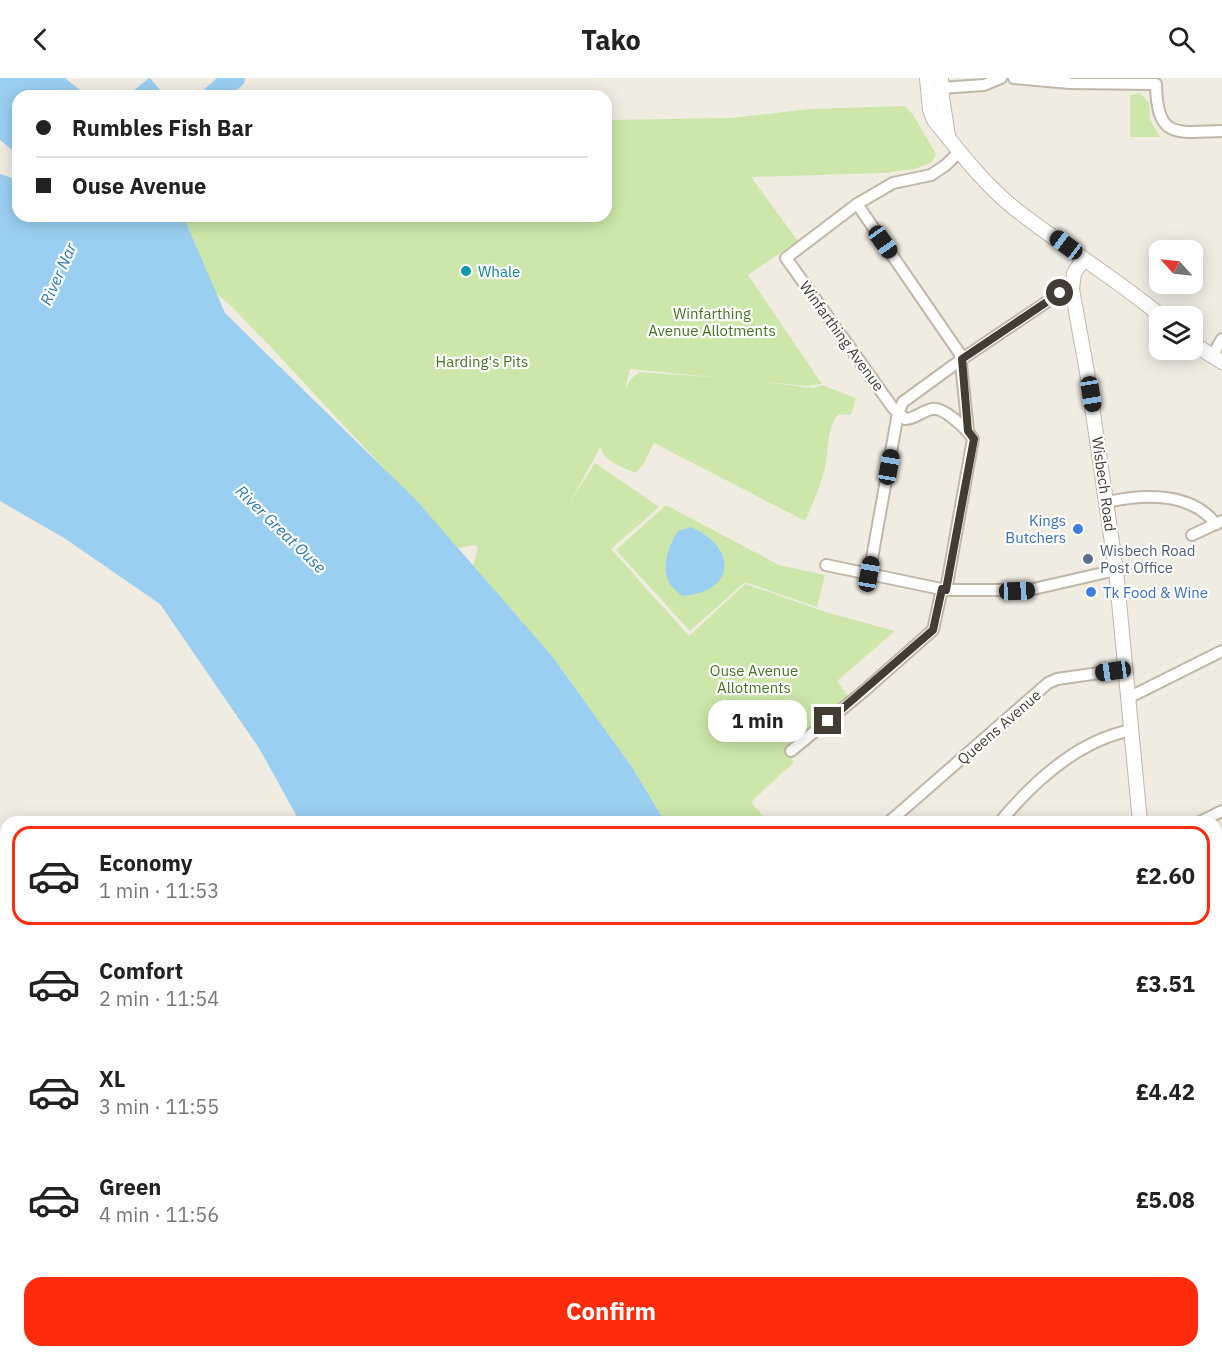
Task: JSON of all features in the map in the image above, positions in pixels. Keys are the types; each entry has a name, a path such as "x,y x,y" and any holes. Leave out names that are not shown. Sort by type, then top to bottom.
{"street":[{"path":"927,78 930,110 934,120 975,171 1013,207 1149,307"},
{"path":"948,138 941,83 984,86 1001,78"},
{"path":"1014,78 1070,82 1156,81 1156,106 1161,119 1170,129 1179,132 1222,131"},
{"path":"959,152 931,175 893,183 857,204 962,359 968,431"},
{"name":"Winfarthing Avenue","path":"857,204 786,258 892,408 898,413"},
{"path":"869,574 898,413 903,402 1060,293 1072,289 1074,273 1083,260"},
{"name":"Wisbech Road","path":"1072,289 1087,372 1116,570 1139,816"},
{"path":"1203,350 1217,359 1222,339"},
{"path":"791,751 933,630 944,590 974,439 968,431 940,409 931,409 909,419 905,419 898,413"},
{"path":"1107,502 1120,499 1173,498 1184,500 1219,522 1192,535"},
{"path":"826,565 944,590 1029,590 1116,570"},
{"path":"1128,698 1222,651"},
{"name":"Queens Avenue","path":"896,816 1048,683 1113,671 1126,672"},
{"path":"1005,816 1043,776 1099,739 1132,730"}],"green space":[{"path":"1140,93 1149,103 1150,120 1160,137 1130,137 1130,95"},
{"path":"905,106 914,116 936,154 932,162 915,169 884,173 751,177 798,241 748,275 822,384 808,386 753,381 813,388 822,385 856,398 851,415 839,414 832,425 825,468 805,521 654,443 643,465 635,473 609,460 601,446 569,504 595,463 659,507 611,549 689,636 745,584 829,613 895,631 837,681 850,699 785,751 794,762 751,802 763,816 661,816 632,767 552,656 473,566 478,548 475,545 458,548 267,343 229,304 198,278 183,234 185,222 612,222 612,120 731,118 810,109","holes":["630,369 723,378 639,372 630,380 625,390"]},
{"path":"666,505 779,565 825,575 817,607 745,582 690,631 616,550"}],"water":[{"path":"0,78 65,78 80,90 12,90 12,150 0,140"},
{"path":"149,78 160,90 134,90"},
{"name":"River Great Ouse","path":"0,174 12,178 12,222 186,222 225,313 417,501 552,656 632,767 661,816 297,816 259,748 160,604 64,538 0,501"},
{"path":"691,527 717,546 723,557 724,568 721,578 713,586 700,593 682,596 669,582 666,563 669,549 678,531"}],"waterway":[{"name":"River Nar","path":"220,90 234,78"}],"place":[{"name":"Whale","path":"466,271"},
{"name":"Kings Butchers","path":"1078,529"},
{"name":"Wisbech Road Post Office","path":"1088,559"},
{"name":"Tk Food & Wine","path":"1091,592"}],"route":[{"path":"828,721 933,630 942,589 946,590 974,439 968,431 962,359 1060,293"}],"park label":[{"name":"Winfarthing Avenue Allotments","path":"712,322"},
{"name":"Harding's Pits","path":"482,361"},
{"name":"Ouse Avenue Allotments","path":"754,678"}]}
